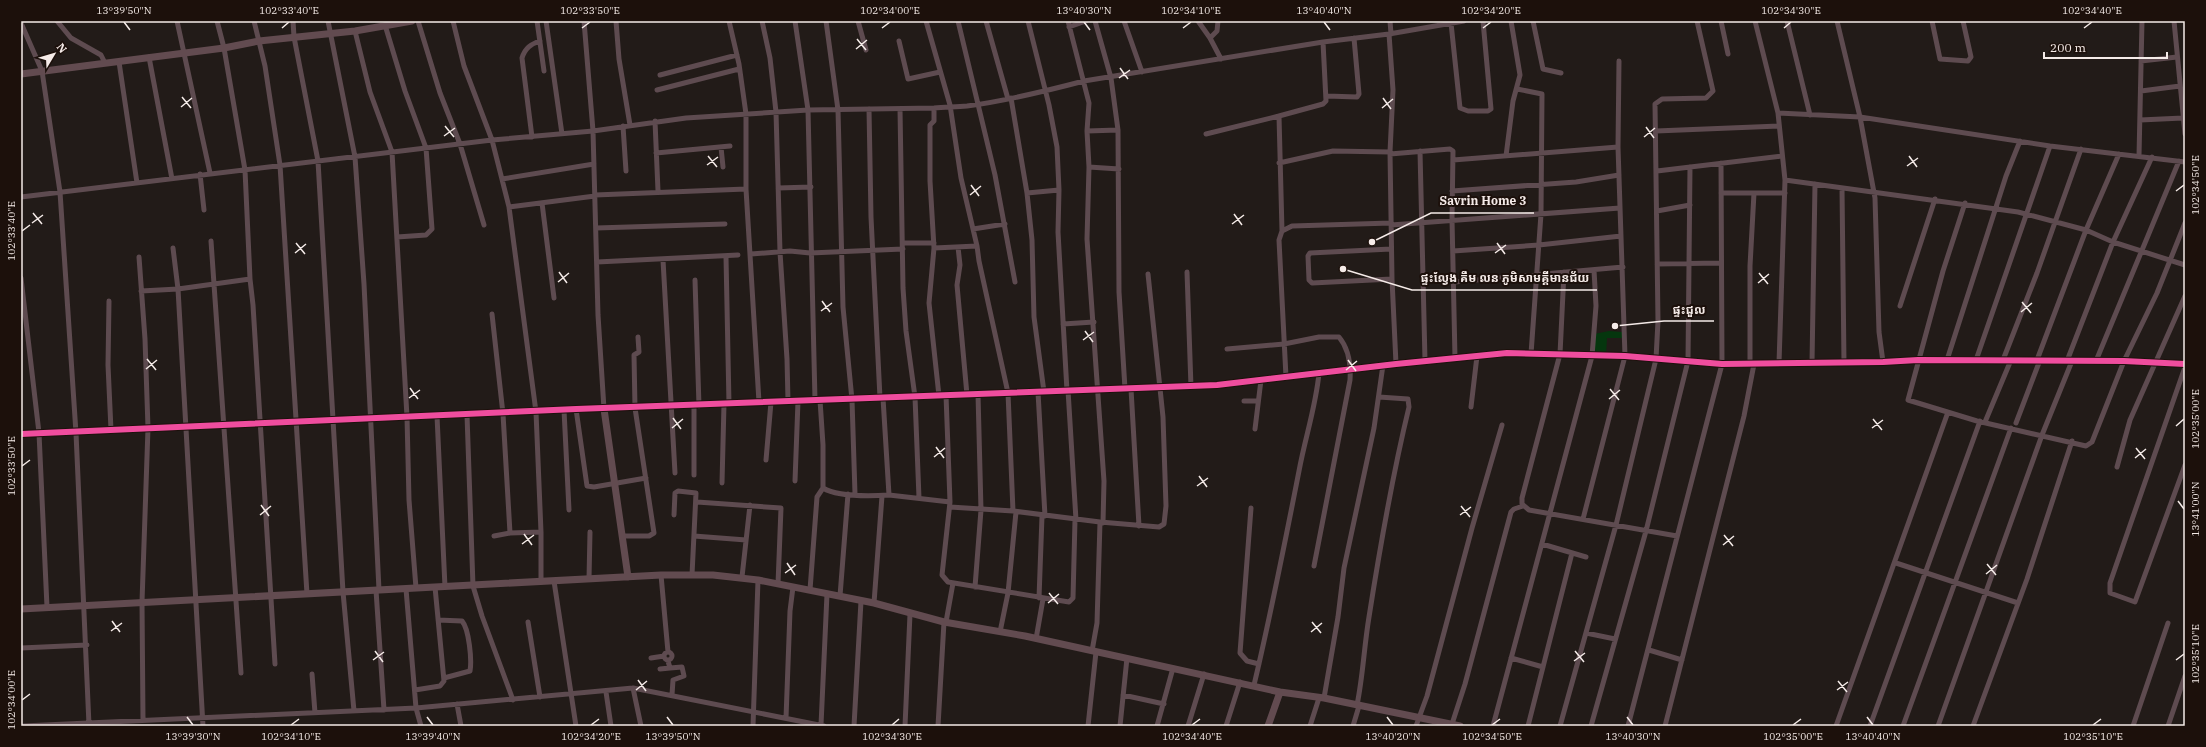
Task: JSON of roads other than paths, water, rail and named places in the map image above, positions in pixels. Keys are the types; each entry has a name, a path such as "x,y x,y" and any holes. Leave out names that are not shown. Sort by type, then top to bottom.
{"street":[{"path":"58,21 71,38 101,55 105,63"},
{"path":"176,21 210,173"},
{"path":"217,21 224,48 245,170 250,279 253,305 275,664"},
{"path":"254,21 259,41 280,165 307,594"},
{"path":"293,21 294,37 318,161 343,592 354,711"},
{"path":"328,21 341,93 355,157 371,418 384,710"},
{"path":"21,74 224,48 259,41 331,32 354,31 412,21"},
{"path":"418,21 440,93 460,144 484,225"},
{"path":"453,21 464,66 492,140 509,207 536,412 538,493 541,532 541,582"},
{"path":"537,21 544,71"},
{"path":"546,21 562,134"},
{"path":"584,21 593,131 604,409 628,577"},
{"path":"616,21 619,59 630,125"},
{"path":"729,21 737,55 746,114 746,189 751,254 758,402"},
{"path":"762,21 770,58 776,112 780,252 787,359 788,401"},
{"path":"795,21 808,110 811,187 810,253 818,400 823,445 823,488 817,497 810,590"},
{"path":"826,21 838,110 843,307 852,400 855,494"},
{"path":"858,21 866,50"},
{"path":"926,21 950,105 961,178 1008,393 1014,512 1008,593 1000,632"},
{"path":"958,21 1005,224 1016,282"},
{"path":"986,21 1010,98 1027,194 1032,240 1034,317 1041,392 1044,516 1041,599 1036,639"},
{"path":"934,108 934,121 930,125 930,181 934,245 929,304 943,396 950,504 942,575 946,581 953,583 1067,603 1073,598 1075,520 1058,232 1059,190 1057,147 1046,91 1028,21"},
{"path":"1068,21 1090,110 1087,131 1089,167 1087,239 1094,322 1105,500 1101,523 1097,624 1088,726"},
{"path":"1069,27 1086,21"},
{"path":"1095,21 1111,78 1118,130 1119,292 1139,526"},
{"path":"1124,21 1142,72"},
{"path":"1198,21 1210,38 1221,59"},
{"path":"1210,38 1218,31 1218,21"},
{"path":"1390,21 1392,89 1390,153 1391,224 1396,364"},
{"path":"1425,21 1427,27"},
{"path":"21,197 172,179 200,174 245,170 492,140 593,131 655,121 808,110 900,109 934,108 950,105 963,106 1046,91 1084,81 1111,78 1323,42 1390,34 1460,21"},
{"path":"1451,23 1460,108 1468,111 1488,111 1491,109 1483,21"},
{"path":"1506,156 1513,101 1520,75 1511,21"},
{"path":"1533,21 1543,69 1561,73"},
{"path":"1560,726 1616,525 1656,359 1657,171 1655,104 1658,100 1706,98 1713,90 1697,21"},
{"path":"1721,21 1728,54"},
{"path":"1755,21 1778,113 1785,180 1779,363"},
{"path":"1788,21 1810,115"},
{"path":"1837,21 1860,118 1874,193 1879,332 1883,362"},
{"path":"1932,21 1940,59 1968,61 1971,57 1963,21"},
{"path":"2139,156 2142,21"},
{"path":"2174,21 2185,134"},
{"path":"21,23 42,71 60,192 76,433 87,645 89,725"},
{"path":"386,25 405,91 426,148 432,229 426,235 397,237"},
{"path":"354,31 370,92 392,152 408,416 409,500 416,588"},
{"path":"1327,96 1357,96 1359,94 1354,38"},
{"path":"532,137 522,58 524,52 530,45 540,41"},
{"path":"899,41 908,79 940,72"},
{"path":"1206,134 1323,104 1327,96 1323,42"},
{"path":"660,75 737,55"},
{"path":"149,57 172,179"},
{"path":"2141,62 2177,57"},
{"path":"1583,519 1625,356 1618,147 1619,61"},
{"path":"119,62 137,183"},
{"path":"657,90 739,69"},
{"path":"2141,91 2180,86"},
{"path":"1517,89 1542,94 1541,214 1531,354"},
{"path":"869,109 872,250 889,495"},
{"path":"900,109 906,331 915,397 919,498"},
{"path":"1778,113 1860,118 2050,146 2185,162"},
{"path":"1279,116 1279,163 1282,231 1279,240 1286,377"},
{"path":"2140,120 2183,118"},
{"path":"655,121 658,191"},
{"path":"624,126 626,171"},
{"path":"1656,131 1779,126"},
{"path":"1087,131 1118,130"},
{"path":"1947,360 1996,208 2020,141"},
{"path":"656,153 730,146"},
{"path":"1976,360 2050,146"},
{"path":"721,147 723,167"},
{"path":"1453,160 1618,147"},
{"path":"1279,163 1333,151 1390,153 1450,149 1453,151 1452,219 1456,358"},
{"path":"2003,360 2056,221 2081,149"},
{"path":"1420,151 1425,361"},
{"path":"2016,423 2086,230 2119,154"},
{"path":"1657,171 1782,156"},
{"path":"1938,726 2113,242 2152,157"},
{"path":"2096,361 2179,161"},
{"path":"1628,726 1722,364 1720,263 1721,163"},
{"path":"502,180 594,164"},
{"path":"1089,167 1119,169"},
{"path":"1591,726 1646,531 1688,361 1690,167"},
{"path":"200,174 204,210"},
{"path":"1452,191 1576,182 1619,175"},
{"path":"1785,180 1874,193 1965,203 2026,214 2086,230 2113,242 2185,265"},
{"path":"1812,363 1815,184"},
{"path":"778,188 811,187"},
{"path":"1842,188 1844,363"},
{"path":"509,207 595,196 658,191 746,189"},
{"path":"1027,194 1059,190"},
{"path":"1721,193 1785,193"},
{"path":"1665,726 1744,416 1752,364 1750,266 1754,193"},
{"path":"1900,306 1934,199"},
{"path":"542,203 554,298"},
{"path":"1965,203 1943,271 1908,400 1982,422 2072,441 2086,446 2092,442 2124,361 2171,260 2185,223"},
{"path":"1657,211 1690,205"},
{"path":"1282,231 1292,226 1391,224 1620,208"},
{"path":"596,228 725,224"},
{"path":"973,229 1005,224"},
{"path":"1453,251 1539,245 1621,236"},
{"path":"211,241 241,673"},
{"path":"751,254 872,250 903,246 977,246"},
{"path":"958,247 960,265 957,285 967,394"},
{"path":"173,248 178,289 197,600 202,726"},
{"path":"1392,249 1310,253 1308,256 1309,280 1312,283 1392,280"},
{"path":"597,262 738,256"},
{"path":"139,257 145,339 148,428 142,602 143,720"},
{"path":"722,483 727,404 726,257"},
{"path":"663,260 674,473"},
{"path":"1657,264 1720,263"},
{"path":"1454,282 1537,276 1623,267"},
{"path":"1493,726 1551,514 1592,356 1596,306 1594,270"},
{"path":"1187,272 1191,387"},
{"path":"1564,272 1560,354 1522,498 1523,506 1529,510 1677,536"},
{"path":"823,488 828,491 848,494 889,495 919,498 981,510 1014,512 1101,523 1159,527 1164,524 1166,506 1160,388 1148,274"},
{"path":"21,278 23,306 39,433 47,607"},
{"path":"141,291 178,289 250,279"},
{"path":"694,476 696,406 695,280"},
{"path":"2117,467 2130,420 2185,296"},
{"path":"109,301 108,365 111,430"},
{"path":"492,314 503,414 510,534"},
{"path":"1063,324 1094,322"},
{"path":"622,536 649,536 654,533 635,408 634,355 638,352 638,337"},
{"path":"1228,349 1284,344 1319,337 1339,337 1346,345 1351,369 1346,408 1332,471 1314,566"},
{"path":"21,434 76,433 148,428 223,427 408,416 503,414 576,409 696,406 758,402 852,400 967,394 1191,387 1383,365 1507,353 1625,356 1722,364 1844,363 1918,360 2039,360 2124,361 2185,366 2110,583 2110,593 2135,602 2185,465"},
{"path":"1471,407 1477,356"},
{"path":"1870,726 1925,573 1982,422 2012,360"},
{"path":"1310,726 1322,698 1338,616 1344,568 1379,397 1383,365"},
{"path":"1254,685 1286,542 1299,470 1317,397 1319,373"},
{"path":"1254,429 1261,380"},
{"path":"975,587 981,510 978,394"},
{"path":"1353,726 1362,680 1368,622 1382,532 1394,467 1409,407 1408,399 1379,397"},
{"path":"795,481 798,401"},
{"path":"1244,402 1258,401"},
{"path":"766,460 771,402"},
{"path":"576,409 586,485 594,487 646,478"},
{"path":"564,410 569,510"},
{"path":"1836,726 1896,563 1948,412"},
{"path":"467,415 473,586 482,616 513,700"},
{"path":"437,416 445,587"},
{"path":"1416,726 1427,696 1472,528 1502,425"},
{"path":"1903,726 2011,428"},
{"path":"1973,726 2018,603 2072,441"},
{"path":"674,515 674,495 676,491 696,493 697,502 692,575"},
{"path":"840,596 848,494"},
{"path":"874,603 882,496"},
{"path":"697,502 778,507 782,511 778,584"},
{"path":"742,577 750,505"},
{"path":"21,609 661,575 742,577 874,603 910,614 945,622 1094,651 1254,685 1280,692 1322,698 1456,725 1465,684 1511,512 1514,509 1523,506"},
{"path":"1251,508 1240,653 1247,661 1259,664"},
{"path":"494,536 541,532"},
{"path":"589,579 590,532"},
{"path":"694,536 746,540"},
{"path":"1542,544 1586,557"},
{"path":"1528,726 1572,553"},
{"path":"1896,563 2018,603"},
{"path":"661,575 666,654 670,668"},
{"path":"753,726 758,580"},
{"path":"554,581 576,726"},
{"path":"938,726 945,622 953,583"},
{"path":"415,690 440,686 443,683 444,678 435,587"},
{"path":"786,718 790,611 793,587"},
{"path":"406,589 416,708 421,726"},
{"path":"23,726 89,725 143,720 202,719 384,710 606,692 633,688 823,726 827,594"},
{"path":"854,726 860,601"},
{"path":"905,726 910,614"},
{"path":"438,620 459,620 463,622 470,656 471,670 469,672 444,678"},
{"path":"528,622 540,697"},
{"path":"2134,726 2168,623"},
{"path":"1586,633 1615,639"},
{"path":"21,648 87,645"},
{"path":"1648,650 1682,660"},
{"path":"650,658 666,654"},
{"path":"1120,726 1127,658"},
{"path":"1511,658 1543,667"},
{"path":"660,669 682,667 684,676 673,680 672,695"},
{"path":"1157,726 1173,668"},
{"path":"312,674 315,713"},
{"path":"1188,726 1204,674"},
{"path":"2168,726 2185,676"},
{"path":"1226,726 1240,682"},
{"path":"633,688 641,726"},
{"path":"606,692 611,726"},
{"path":"1268,726 1280,692"},
{"path":"1123,695 1164,704"},
{"path":"457,704 461,726"}],"place":[{"name":"Savrin Home 3","path":"1372,242"},
{"name":"ផ្ទះល្វែង គឹម លន ភូមិសាមគ្គីមានជ័យ","path":"1343,269"},
{"name":"ផ្ទះជួល","path":"1615,326"}]}
